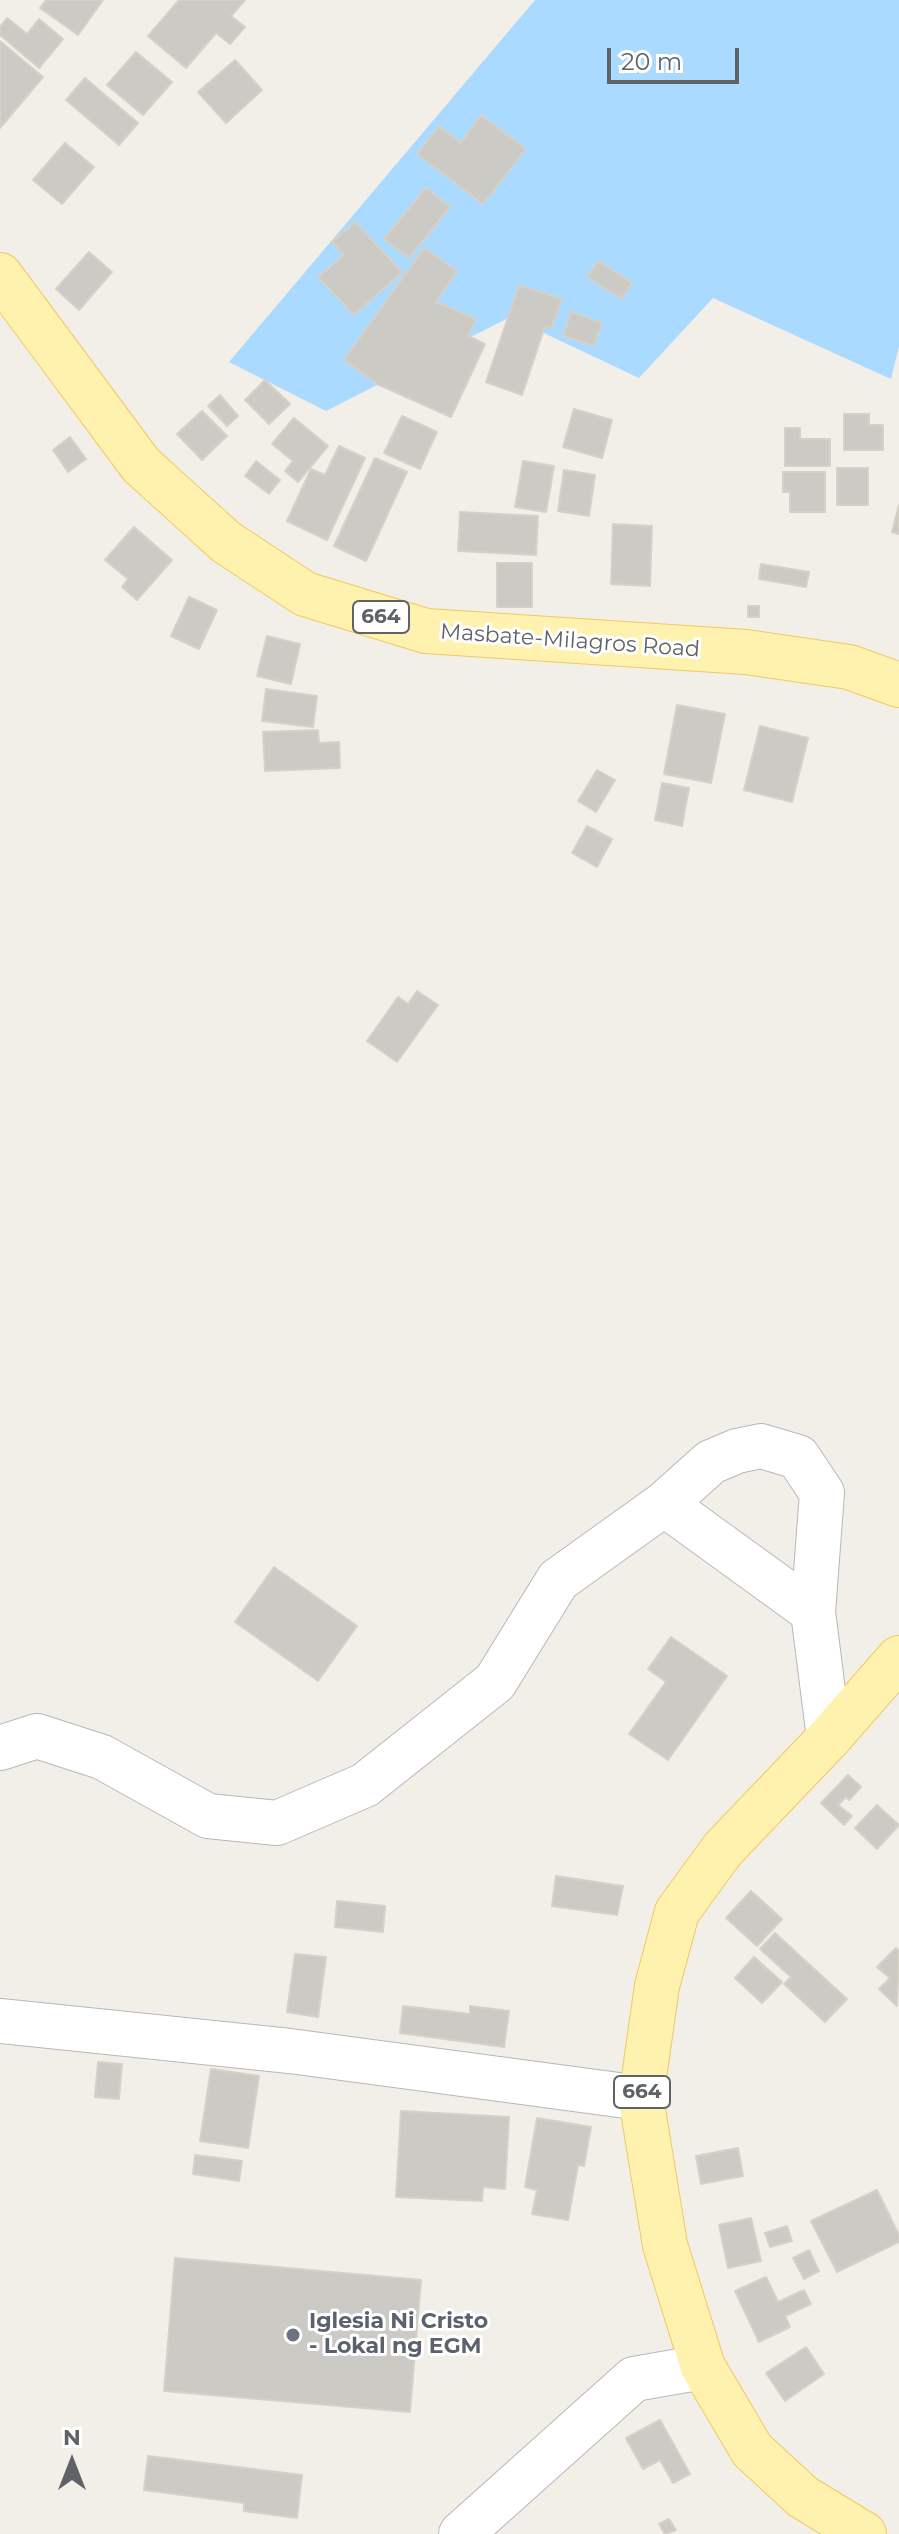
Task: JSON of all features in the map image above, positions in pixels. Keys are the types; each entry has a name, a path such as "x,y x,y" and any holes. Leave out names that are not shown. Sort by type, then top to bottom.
{"main road":[{"name":"Masbate-Milagros Road","path":"0,275 141,465 226,542 305,594 426,631 746,652 849,667 899,685"},
{"name":"664","path":"864,2534 803,2497 752,2450 703,2367 665,2245 641,2098 657,1986 677,1912 723,1849 829,1738 899,1658"}],"street":[{"path":"0,1748 37,1736 102,1757 208,1816 277,1823 365,1785 495,1682 558,1580 664,1504 711,1462 737,1451 761,1446 798,1457 822,1493 813,1612 829,1738"},
{"path":"664,1504 813,1612"},
{"path":"0,2021 290,2051 641,2098"},
{"path":"461,2534 634,2379 703,2367"}],"water":[{"path":"535,0 899,0 899,346 891,379 713,298 639,378 510,317 326,411 229,362"}],"building":[{"path":"46,0 103,0 78,35 40,8"},
{"path":"179,0 245,0 231,16 245,27 230,44 216,33 186,68 148,36"},
{"path":"7,18 27,34 39,19 63,39 39,68 0,35 0,27"},
{"path":"0,41 43,77 0,128"},
{"path":"136,52 172,82 143,115 107,85"},
{"path":"235,60 262,90 226,123 198,92"},
{"path":"85,78 138,123 119,145 66,100"},
{"path":"481,115 526,149 483,204 417,154 439,126 461,143"},
{"path":"65,143 94,167 62,204 33,180"},
{"path":"426,188 450,207 409,258 384,239"},
{"path":"355,222 402,272 354,315 318,277 344,255 332,242"},
{"path":"424,248 457,271 436,302 476,319 468,336 485,344 451,417 377,384 344,360"},
{"path":"89,252 112,272 79,310 56,289"},
{"path":"598,261 632,283 622,299 587,277"},
{"path":"519,285 562,299 551,329 545,326 522,395 486,382"},
{"path":"571,312 602,323 594,346 563,336"},
{"path":"265,380 290,404 269,424 245,400"},
{"path":"220,395 238,416 227,426 208,406"},
{"path":"574,409 612,420 602,458 563,447"},
{"path":"202,411 227,436 202,460 177,434"},
{"path":"844,414 869,414 869,425 883,425 883,450 844,450"},
{"path":"402,416 437,432 420,469 384,453"},
{"path":"294,418 328,446 298,482 285,471 293,461 272,444"},
{"path":"785,428 800,428 800,439 830,439 830,466 785,466"},
{"path":"70,437 86,459 68,472 53,450"},
{"path":"339,446 365,458 327,540 287,521 311,469 325,475"},
{"path":"375,458 407,472 366,561 334,546"},
{"path":"256,461 280,480 269,494 245,476"},
{"path":"523,461 554,466 546,512 515,507"},
{"path":"837,468 868,468 868,505 837,505"},
{"path":"564,470 595,475 589,516 558,511"},
{"path":"783,472 825,472 825,512 790,512 790,492 783,492"},
{"path":"899,505 899,534 892,532"},
{"path":"460,512 538,516 536,555 458,551"},
{"path":"613,524 652,526 650,586 611,584"},
{"path":"134,527 172,560 137,600 122,587 128,579 105,560"},
{"path":"497,563 532,563 532,607 497,607"},
{"path":"761,564 809,572 806,587 759,579"},
{"path":"189,597 217,610 199,649 171,636"},
{"path":"748,606 759,606 759,617 748,617"},
{"path":"267,636 300,644 291,684 257,676"},
{"path":"266,689 317,696 313,727 262,721"},
{"path":"677,705 725,714 711,783 664,774"},
{"path":"760,726 808,738 792,802 744,790"},
{"path":"318,730 319,743 339,742 340,768 265,771 263,732"},
{"path":"597,770 615,780 596,812 578,801"},
{"path":"662,783 689,788 682,826 655,820"},
{"path":"587,826 612,839 597,867 572,853"},
{"path":"417,991 438,1005 397,1062 367,1041 398,997 408,1004"},
{"path":"274,1567 357,1626 318,1681 235,1622"},
{"path":"671,1637 727,1676 668,1760 629,1734 666,1682 648,1669"},
{"path":"848,1775 861,1787 849,1800 846,1797 838,1805 852,1816 844,1825 821,1803"},
{"path":"877,1805 899,1825 877,1849 855,1828"},
{"path":"556,1876 623,1886 617,1915 552,1906"},
{"path":"751,1891 782,1919 757,1946 726,1918"},
{"path":"337,1901 385,1906 383,1932 335,1927"},
{"path":"775,1933 847,1999 825,2022 784,1984 791,1977 760,1949"},
{"path":"896,1948 899,1951 897,2006 879,1989 890,1978 877,1967"},
{"path":"295,1954 326,1957 318,2017 287,2012"},
{"path":"754,1957 782,1982 762,2003 735,1978"},
{"path":"403,2006 470,2014 470,2006 509,2011 504,2047 400,2033"},
{"path":"98,2062 122,2064 119,2099 95,2097"},
{"path":"211,2069 259,2076 248,2148 200,2141"},
{"path":"401,2111 509,2117 505,2189 483,2187 482,2201 396,2197"},
{"path":"537,2118 591,2127 584,2166 578,2165 568,2220 532,2214 537,2190 525,2187"},
{"path":"738,2148 743,2176 701,2184 696,2156"},
{"path":"195,2155 242,2161 239,2181 193,2174"},
{"path":"877,2190 899,2235 899,2242 837,2272 811,2221"},
{"path":"751,2218 761,2261 728,2268 719,2225"},
{"path":"787,2226 792,2241 770,2247 765,2233"},
{"path":"809,2250 819,2271 804,2279 793,2258"},
{"name":"Iglesia Ni Cristo - Lokal ng EGM","path":"175,2258 421,2280 410,2412 164,2391"},
{"path":"766,2277 778,2302 804,2290 811,2304 785,2316 790,2327 759,2342 735,2291"},
{"path":"806,2347 824,2374 785,2401 766,2373"},
{"path":"660,2420 690,2474 673,2483 660,2460 643,2469 626,2438"},
{"path":"148,2456 302,2475 297,2518 244,2511 244,2503 144,2490"},
{"path":"669,2519 676,2530 665,2534 659,2524"}],"place":[{"name":"Iglesia Ni Cristo - Lokal ng EGM","path":"293,2335"}]}
